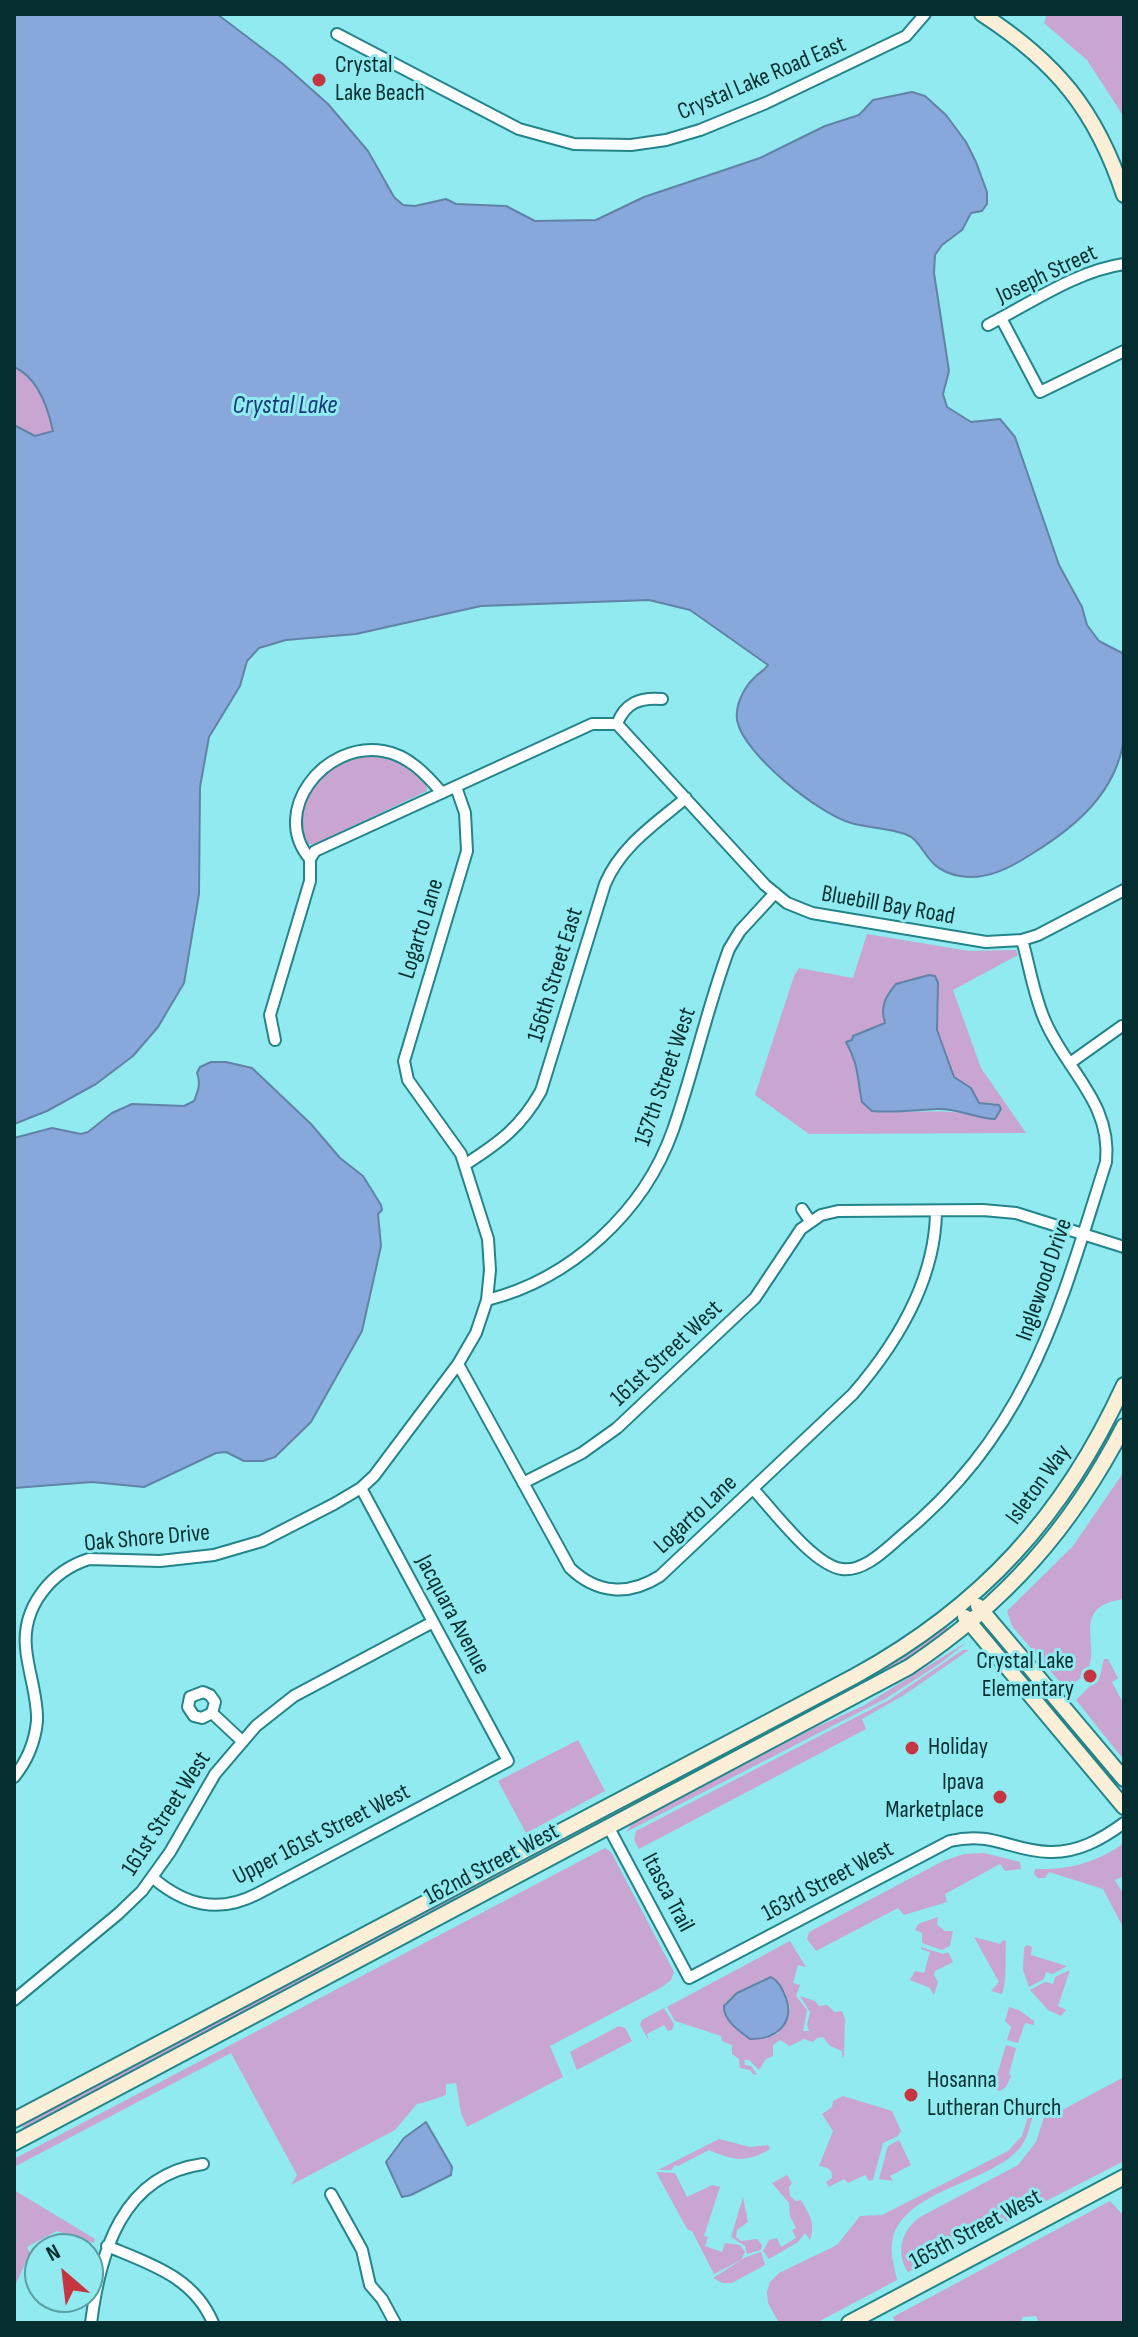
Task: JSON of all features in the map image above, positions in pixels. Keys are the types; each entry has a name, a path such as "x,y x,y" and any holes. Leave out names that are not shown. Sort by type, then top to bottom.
{"main road":[{"path":"982,14 1019,38 1075,94 1113,164 1124,195"},
{"name":"Isleton Way","path":"970,1597 1013,1556 1051,1512 1095,1444 1124,1385"},
{"name":"Isleton Way","path":"983,1612 1058,1534 1098,1476 1124,1426"},
{"path":"970,1597 1124,1779"},
{"name":"162nd Street West","path":"14,2120 855,1676 913,1640 970,1597"},
{"path":"957,1607 1124,1807"},
{"name":"162nd Street West","path":"14,2143 878,1686 928,1654 983,1612"},
{"name":"165th Street West","path":"849,2323 1124,2177"}],"street":[{"name":"Crystal Lake Road East","path":"337,34 519,129 574,144 631,145 666,140 700,130 766,103 906,36 925,14"},
{"name":"Joseph Street","path":"988,325 1071,282 1108,266 1124,264"},
{"path":"1001,318 1040,392 1124,351"},
{"path":"310,859 320,848 585,726 617,724 626,707 649,698 662,699"},
{"name":"Bluebill Bay Road","path":"617,724 775,893 793,907 823,916 973,941 1022,940 1051,930 1124,890"},
{"path":"275,1040 270,1015 310,881 310,859 296,833 298,804 317,775 343,755 368,750 397,755 426,774 442,793"},
{"name":"Logarto Lane","path":"456,787 465,813 467,851 404,1061 408,1080 452,1139 466,1164 489,1245 487,1300"},
{"name":"156th Street East","path":"466,1164 507,1137 528,1113 541,1091 605,884 615,863 627,847 686,798"},
{"name":"157th Street West","path":"487,1300 520,1290 570,1263 607,1232 642,1189 673,1131 729,949 740,931 775,893"},
{"name":"Inglewood Drive","path":"753,1489 813,1554 842,1573 868,1562 920,1521 970,1468 1021,1394 1051,1332 1106,1162 1107,1141 1097,1104 1043,1015 1022,940"},
{"path":"1070,1063 1122,1026"},
{"path":"802,1209 810,1221 838,1211 983,1210 1016,1213 1124,1247"},
{"name":"Logarto Lane","path":"458,1364 570,1568 599,1588 619,1590 640,1587 660,1576 853,1394 884,1355 928,1272 936,1212"},
{"name":"161st Street West","path":"523,1483 590,1448 631,1416 755,1298 795,1237 810,1221"},
{"name":"Oak Shore Drive","path":"14,1777 31,1749 37,1718 26,1644 29,1620 38,1598 53,1579 89,1559 186,1560 231,1551 282,1531 361,1488 385,1463 458,1364 476,1333 487,1300"},
{"name":"Jacquara Avenue","path":"361,1488 508,1761"},
{"name":"161st Street West","path":"14,2000 118,1914 153,1878 215,1774 263,1720 294,1696 433,1622"},
{"name":"161st Street West","path":"212,1713 242,1741"},
{"name":"Upper 161st Street West","path":"153,1878 190,1902 215,1906 235,1903 250,1898 508,1761"},
{"name":"163rd Street West","path":"689,1978 950,1841 982,1837 1039,1851 1063,1852 1088,1845 1124,1823"},
{"name":"Itasca Trail","path":"609,1828 689,1978"},
{"path":"91,2323 99,2271 107,2246 125,2213 151,2183 169,2171 203,2164"},
{"path":"331,2194 362,2250 370,2285 395,2323"},
{"path":"107,2246 179,2279 197,2296 213,2323"}],"shaded area":[{"path":"1047,14 1124,14 1124,117 1087,60 1044,23"},
{"path":"14,367 36,386 54,432 35,436 14,425"},
{"path":"364,754 390,759 412,770 426,782 427,791 317,843 306,845 303,843 299,815 309,790 337,763"},
{"path":"867,934 969,951 1016,950 1018,955 953,990 981,1068 1026,1133 809,1134 755,1095 799,968 853,978","holes":["929,975 937,979 937,1030 954,1077 974,1094 979,1103 996,1103 987,1118 957,1112 872,1111 860,1094 860,1079 853,1053 846,1042 885,1023 884,1002 896,984"]},
{"path":"1124,1467 1124,1599 1108,1603 1092,1617 1089,1667 1066,1689 1012,1626 1007,1611 1073,1546"},
{"path":"945,1625 949,1630 900,1666 811,1715 24,2129 21,2123"},
{"path":"967,1642 885,1699 626,1832 632,1824 812,1729 863,1706"},
{"path":"963,1650 969,1650 904,1695 862,1719 866,1729 639,1849 634,1840 636,1831 889,1700"},
{"path":"1104,1659 1108,1659 1118,1678 1112,1682 1124,1705 1124,1760 1076,1700 1100,1676"},
{"path":"578,1740 605,1791 526,1833 498,1781"},
{"path":"1124,1843 1124,1876 1115,1880 1124,1895 1124,1929 1103,1889 1049,1872 1045,1878 1034,1874 1035,1869 1059,1868 1092,1860"},
{"path":"605,1848 611,1852 674,1972 671,1980 662,1987 550,2046 563,2077 467,2127 461,2113 456,2083 446,2084 446,2095 417,2104 395,2130 291,2185 297,2175 231,2053 14,2167 14,2159"},
{"path":"984,1853 1020,1862 1021,1869 1005,1871 1000,1864 945,1894 947,1902 904,1915 898,1908 816,1951 807,1939 809,1932 943,1861 964,1854"},
{"path":"938,1917 937,1925 945,1931 953,1931 950,1946 942,1950 922,1943 922,1933 915,1930 918,1924"},
{"path":"974,1937 1000,1944 1006,1941 1002,1994 991,1991 999,1982"},
{"path":"790,1941 806,1967 798,1965 793,1983 800,1985 796,1996 807,2010 803,2031 809,2031 810,2012 800,1996 815,2001 819,2006 827,2005 835,2012 842,2011 845,2019 844,2055 842,2058 842,2051 830,2046 823,2037 813,2042 804,2039 790,2046 780,2040 773,2045 773,2056 766,2059 759,2070 749,2060 744,2060 745,2065 751,2066 757,2074 754,2075 750,2070 740,2068 739,2059 732,2054 732,2045 722,2041 721,2036 675,2021 667,2007","holes":["763,1979 785,1993 790,2008 778,2033 758,2039 739,2029 724,2006 730,1998"]},
{"path":"1027,1945 1032,1947 1031,1955 1067,1966 1053,1974 1046,1972 1044,1979 1029,1987 1023,1970 1024,1948"},
{"path":"921,1947 943,1954 948,1952 953,1962 935,1971 938,1982 934,1995 930,1988 910,1980 915,1971 924,1973 930,1952"},
{"path":"1070,1970 1058,2006 1066,2010 1061,2016 1048,2010 1030,1990 1045,1982 1053,1984 1055,1977"},
{"path":"1009,2007 1034,2021 1034,2025 1025,2023 1018,2043 1007,2040 1011,2027 1005,2021"},
{"path":"664,2008 674,2024 672,2030 668,2031 664,2025 647,2034 649,2041 640,2025 642,2020"},
{"path":"619,2026 625,2028 632,2041 577,2070 570,2052"},
{"path":"1006,2045 1016,2048 1011,2076 1006,2087 1000,2091 989,2087 995,2082"},
{"path":"1124,2077 1124,2161 908,2272 901,2249 905,2235 914,2222 1018,2165 1036,2142 1046,2111 1053,2115"},
{"path":"843,2096 892,2111 901,2131 898,2136 883,2143 873,2180 869,2181 865,2175 848,2183 844,2179 829,2187 826,2182 832,2178 831,2172 819,2166 833,2131 822,2114 832,2107 833,2101"},
{"path":"1029,2114 1033,2116 1024,2143 1004,2162 927,2200 910,2211 898,2225 892,2243 897,2280 816,2323 779,2323 768,2303 767,2292 770,2282 779,2273 837,2245 860,2216 882,2215 1008,2151 1022,2136"},
{"path":"719,2139 750,2147 768,2145 770,2149 754,2157 740,2159 709,2150 675,2165 671,2170 658,2170"},
{"path":"899,2140 911,2165 890,2176 893,2181 879,2179 888,2146"},
{"path":"656,2172 675,2173 687,2197 712,2185 720,2187 704,2236 708,2237 705,2246 722,2252 725,2243 740,2245 745,2252 741,2260 714,2274"},
{"path":"787,2175 792,2183 790,2196 796,2201 801,2200 804,2205 811,2219 812,2234 810,2240 805,2233 798,2242 769,2259 763,2251 769,2240 777,2238 781,2247 796,2238 789,2203 772,2183"},
{"path":"14,2190 85,2233 24,2233 24,2266 14,2288"},
{"path":"743,2197 748,2222 737,2230 736,2237 741,2241 757,2239 762,2245 761,2250 747,2254 745,2246 731,2237"},
{"path":"1110,2201 1124,2216 1124,2323 1039,2323 1036,2316 1023,2317 1020,2323 896,2323 893,2317"},
{"path":"761,2252 765,2265 732,2283 722,2283 713,2278 746,2257"}],"water":[{"name":"Crystal Lake","path":"14,14 217,14 283,64 328,104 368,151 394,197 403,205 415,206 446,199 456,204 506,206 535,221 596,220 644,197 760,158 825,126 859,115 873,100 912,92 925,96 946,115 966,142 987,192 987,204 982,211 971,213 962,230 942,245 935,255 934,273 949,371 943,394 947,407 971,422 1000,419 1015,437 1059,565 1082,607 1087,625 1099,641 1124,654 1124,739 1120,758 1103,791 1065,831 1016,863 998,872 979,876 948,873 932,862 905,834 858,825 837,817 784,781 753,749 737,720 737,708 744,691 768,665 690,610 649,600 481,606 356,634 286,640 259,648 247,661 240,686 209,737 200,787 199,894 184,983 158,1027 133,1056 96,1084 47,1111 14,1124 14,425 35,436 53,431 45,403 36,386 14,367"},
{"path":"935,976 938,983 937,1030 954,1077 971,1088 979,1103 999,1105 1001,1109 995,1119 945,1109 872,1111 862,1102 855,1065 846,1042 885,1023 884,1002 896,984"},
{"path":"211,1062 252,1068 311,1124 340,1158 363,1176 381,1205 382,1210 378,1214 381,1246 362,1331 311,1422 275,1457 263,1461 244,1461 226,1452 216,1453 144,1487 92,1482 14,1488 14,1138 52,1128 81,1134 88,1132 112,1113 132,1104 184,1106 194,1101 200,1067"},
{"path":"771,1977 779,1983 786,1998 788,2016 775,2033 750,2039 729,2020 724,2006 737,1993"},
{"path":"426,2122 452,2167 451,2175 402,2197 386,2162 404,2138"}],"place":[{"name":"Crystal Lake Beach","path":"319,80"},
{"name":"Crystal Lake Elementary","path":"1090,1676"},
{"name":"Holiday","path":"912,1748"},
{"name":"Ipava Marketplace","path":"1000,1797"},
{"name":"Hosanna Lutheran Church","path":"911,2095"}]}
